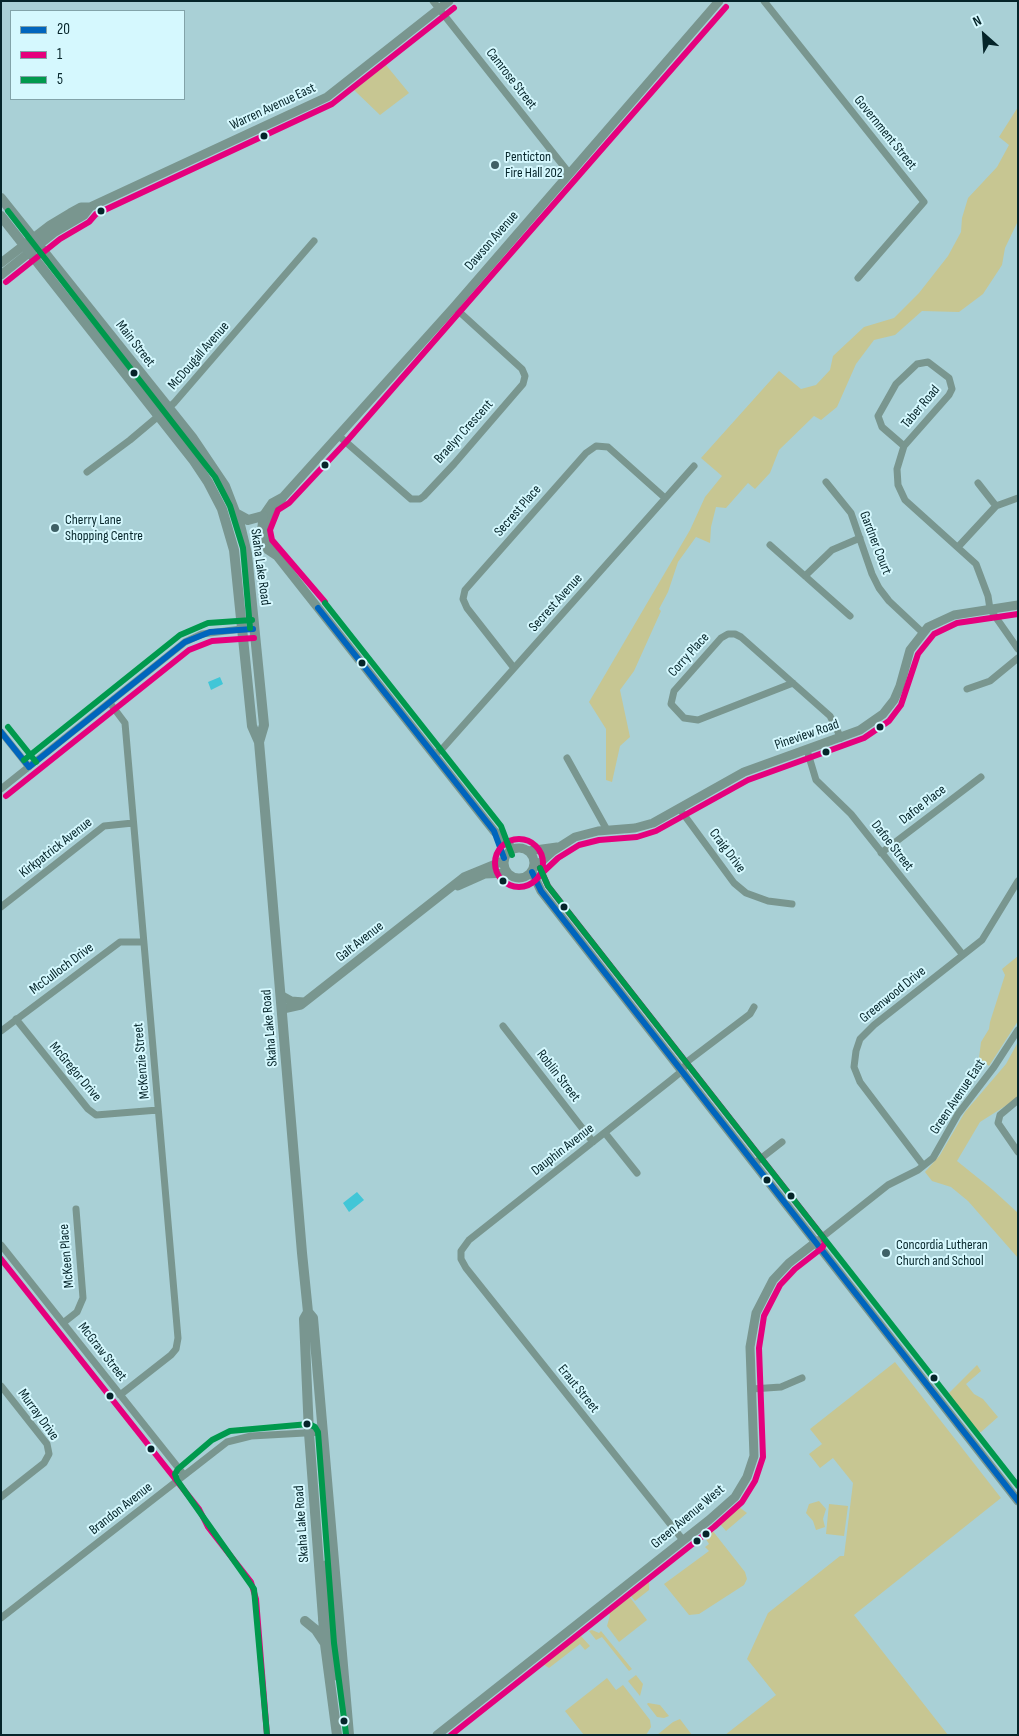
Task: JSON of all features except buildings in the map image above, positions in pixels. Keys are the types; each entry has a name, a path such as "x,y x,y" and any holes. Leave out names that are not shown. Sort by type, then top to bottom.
{"main road":[{"name":"Main Street","path":"1,198 168,408 225,486 237,514"},
{"name":"Main Street","path":"1,216 159,416 208,482 222,509 229,529"},
{"path":"237,514 248,520 264,520"},
{"name":"Skaha Lake Road","path":"237,514 246,554 264,725 259,742"},
{"name":"Skaha Lake Road","path":"229,529 234,550 252,726 259,742 308,1312 313,1318 349,1735"},
{"name":"Skaha Lake Road","path":"308,1312 304,1318 309,1433 325,1644 337,1735"},
{"path":"331,1533 326,1551 330,1601 324,1620 329,1622 332,1627 335,1661 347,1713"},
{"path":"305,1621 316,1630 325,1644"}],"street":[{"name":"Camrose Street","path":"433,1 569,172"},
{"name":"Warren Avenue East","path":"26,249 84,215 90,207 327,97 449,1"},
{"name":"Dawson Avenue","path":"264,520 272,503 283,497 454,307 719,1"},
{"name":"Government Street","path":"764,1 924,202 858,278"},
{"name":"McDougall Avenue","path":"87,472 168,408 314,241"},
{"path":"1,263 26,249"},
{"path":"1,275 26,249"},
{"name":"Braelyn Crescent","path":"339,436 411,499 424,496 460,457 523,384 525,376 522,369 454,307"},
{"name":"Taber Road","path":"904,446 882,427 878,416 896,384 917,364 928,362 949,378 952,389 949,395 904,446 897,469 898,485 905,500 976,564 988,596 990,609"},
{"name":"Secrest Place","path":"514,668 467,608 464,599 465,590 574,467 596,446 608,447 665,498"},
{"name":"Secrest Avenue","path":"434,755 443,748 694,466"},
{"name":"Gardner Court","path":"826,482 851,513 872,574 888,601 922,632"},
{"path":"978,483 996,506"},
{"path":"958,547 996,506 1018,498"},
{"path":"264,520 261,530 264,544 268,550 276,556 494,831 513,849"},
{"path":"805,576 832,550 860,538"},
{"path":"770,545 850,616"},
{"name":"Pineview Road","path":"532,870 560,846 585,834 646,826 733,776 840,738 872,723 888,708 900,686 910,650 922,632 947,616 1018,605"},
{"path":"990,609 1018,649"},
{"path":"1,789 194,637 210,632 254,629"},
{"name":"Corry Place","path":"793,683 698,720 684,718 671,704 674,691 721,638 728,634 741,637 793,683 830,716 840,738"},
{"path":"968,689 990,681 1018,658"},
{"name":"McKenzie Street","path":"110,703 125,723 178,1344 171,1354 120,1395"},
{"path":"1,732 29,767"},
{"name":"Dafoe Street","path":"807,750 816,780 851,814 963,956"},
{"path":"567,758 607,830"},
{"name":"Dafoe Place","path":"881,853 981,777"},
{"name":"Craig Drive","path":"680,808 734,883 746,893 768,901 792,904"},
{"name":"Kirkpatrick Avenue","path":"1,907 104,826 133,823"},
{"path":"494,831 507,873 513,878 521,878 541,891"},
{"name":"Pineview Road","path":"528,850 560,846"},
{"path":"504,860 513,849 521,848 528,850 534,861 532,870 541,891 1018,1501"},
{"name":"Galt Avenue","path":"283,1009 295,1007 304,1002 464,877 504,860"},
{"path":"521,878 532,870"},
{"name":"Galt Avenue","path":"451,889 485,874 507,873"},
{"name":"Greenwood Drive","path":"924,1165 860,1082 854,1067 856,1051 860,1039 874,1025 982,940 1018,881"},
{"name":"McCulloch Drive","path":"1,1031 120,942 143,942"},
{"path":"282,996 291,1001 304,1002"},
{"name":"Dauphin Avenue","path":"461,1251 469,1240 682,1071 688,1061 750,1014 754,1007"},
{"name":"McGregor Drive","path":"16,1019 88,1109 96,1115 158,1110"},
{"name":"Roblin Street","path":"503,1026 593,1142"},
{"name":"Green Avenue East","path":"816,1242 888,1185 933,1158 958,1114 994,1067 1018,1030"},
{"path":"1018,1100 1000,1115 998,1123 1018,1152"},
{"path":"605,1132 637,1173"},
{"path":"754,1163 782,1142"},
{"name":"McKeen Place","path":"63,1323 77,1312 83,1298 76,1209"},
{"name":"Green Avenue West","path":"437,1735 725,1507 735,1497 748,1477 755,1448 751,1332 761,1298 780,1271 816,1242"},
{"name":"McGraw Street","path":"1,1245 184,1475"},
{"name":"Eraut Street","path":"461,1251 461,1259 466,1268 683,1540"},
{"path":"752,1389 781,1387 802,1378"},
{"name":"Murray Drive","path":"1,1386 45,1442 49,1454 44,1463 1,1497"},
{"name":"Brandon Avenue","path":"1,1618 218,1447 233,1439 323,1432"}],"shaded area":[{"path":"386,65 409,93 380,115 354,90"},
{"path":"1018,107 1018,221 1005,248 1002,265 983,294 959,312 922,311 895,335 874,340 856,364 837,407 821,420 814,416 779,450 770,473 755,489 748,483 726,508 716,507 711,527 710,543 696,537 678,562 668,592 659,609 661,611 634,671 620,690 630,737 620,746 612,782 606,780 606,729 589,702 690,530 705,497 722,476 701,458 779,371 801,389 816,385 830,370 833,356 864,327 894,318 919,293 948,256 961,232 962,218 968,198 997,167 1009,145 999,137"},
{"path":"1018,956 1018,1021 989,1066 979,1058 981,1042 989,1029 1005,975 1002,969"},
{"path":"1018,1042 1018,1098 980,1122 957,1161 1018,1213 1018,1258 968,1201 951,1187 932,1181 925,1172 940,1155 965,1112 1006,1064"},
{"path":"895,1362 1001,1498 854,1615 948,1735 725,1735 776,1695 747,1659 768,1613 840,1556 844,1556 853,1483 833,1458 820,1468 809,1454 822,1444 810,1429"},
{"path":"977,1365 981,1371 966,1384 974,1394 983,1399 998,1417 981,1432 975,1433 947,1395"},
{"path":"819,1501 826,1509 823,1519 825,1527 816,1530 813,1521 806,1513 809,1504"},
{"path":"829,1504 848,1506 844,1536 826,1534"},
{"path":"739,1507 747,1513 726,1531 720,1524"},
{"path":"712,1530 745,1572 747,1579 744,1585 699,1614 689,1615 664,1584 709,1551 705,1547 709,1544 704,1536"},
{"path":"649,1580 649,1590 635,1601 630,1595"},
{"path":"629,1596 647,1620 619,1642 607,1626 610,1615 608,1612"},
{"path":"592,1630 599,1633 601,1631 632,1669 629,1671 602,1637 596,1640 589,1631"},
{"path":"580,1635 590,1646 585,1650 580,1644 549,1668 543,1664"},
{"path":"636,1675 643,1684 640,1696 628,1681"},
{"path":"607,1678 616,1690 623,1685 650,1720 651,1727 646,1735 584,1735 565,1711"},
{"path":"648,1703 660,1705 669,1716 664,1718 657,1717"},
{"path":"680,1719 692,1735 657,1735 673,1722"}],"water":[{"path":"220,677 223,684 211,690 208,682"},
{"path":"357,1192 364,1200 349,1212 343,1203"}],"transit line":[{"name":"1","path":"325,602 272,540 270,530 278,510 289,503 346,442 726,7"},
{"name":"1","path":"6,282 60,239 89,222 96,214 332,104 454,8"},
{"name":"5","path":"8,211 215,477 230,506 243,548 250,628"},
{"name":"5","path":"325,603 501,826 512,855"},
{"name":"20","path":"318,608 494,831 504,858"},
{"name":"1","path":"539,876 558,858 579,845 599,840 637,837 656,831 748,780 864,738 889,721 901,705 918,654 934,634 957,623 1018,614"},
{"name":"5","path":"24,760 180,635 208,623 252,620"},
{"name":"20","path":"29,767 185,642 210,632 253,629"},
{"name":"1","path":"6,796 189,650 212,641 254,638"},
{"name":"5","path":"8,727 36,762"},
{"name":"20","path":"1,732 29,767"},
{"name":"1","path":"514,839 524,839 536,846 543,858 543,863 543,868 536,880 524,887 514,887 506,883 499,876 495,868 495,858 499,850 506,843 514,839"},
{"name":"1","path":"451,1735 714,1527 742,1502 755,1481 763,1457 759,1348 764,1316 780,1285 795,1269 822,1248 825,1243 823,1237 548,886 540,868"},
{"name":"5","path":"540,868 548,886 1018,1486"},
{"name":"20","path":"532,872 541,891 1018,1501"},
{"name":"1","path":"1,1259 199,1509 208,1527 251,1582 256,1599 267,1735"},
{"name":"5","path":"267,1735 254,1589 177,1480 175,1474 178,1469 212,1440 230,1431 309,1424 315,1427 318,1432 334,1643 346,1734"}],"place":[{"name":"Penticton Fire Hall 202","path":"495,165"},
{"name":"Cherry Lane Shopping Centre","path":"55,528"},
{"name":"Concordia Lutheran Church and School","path":"886,1253"}]}
